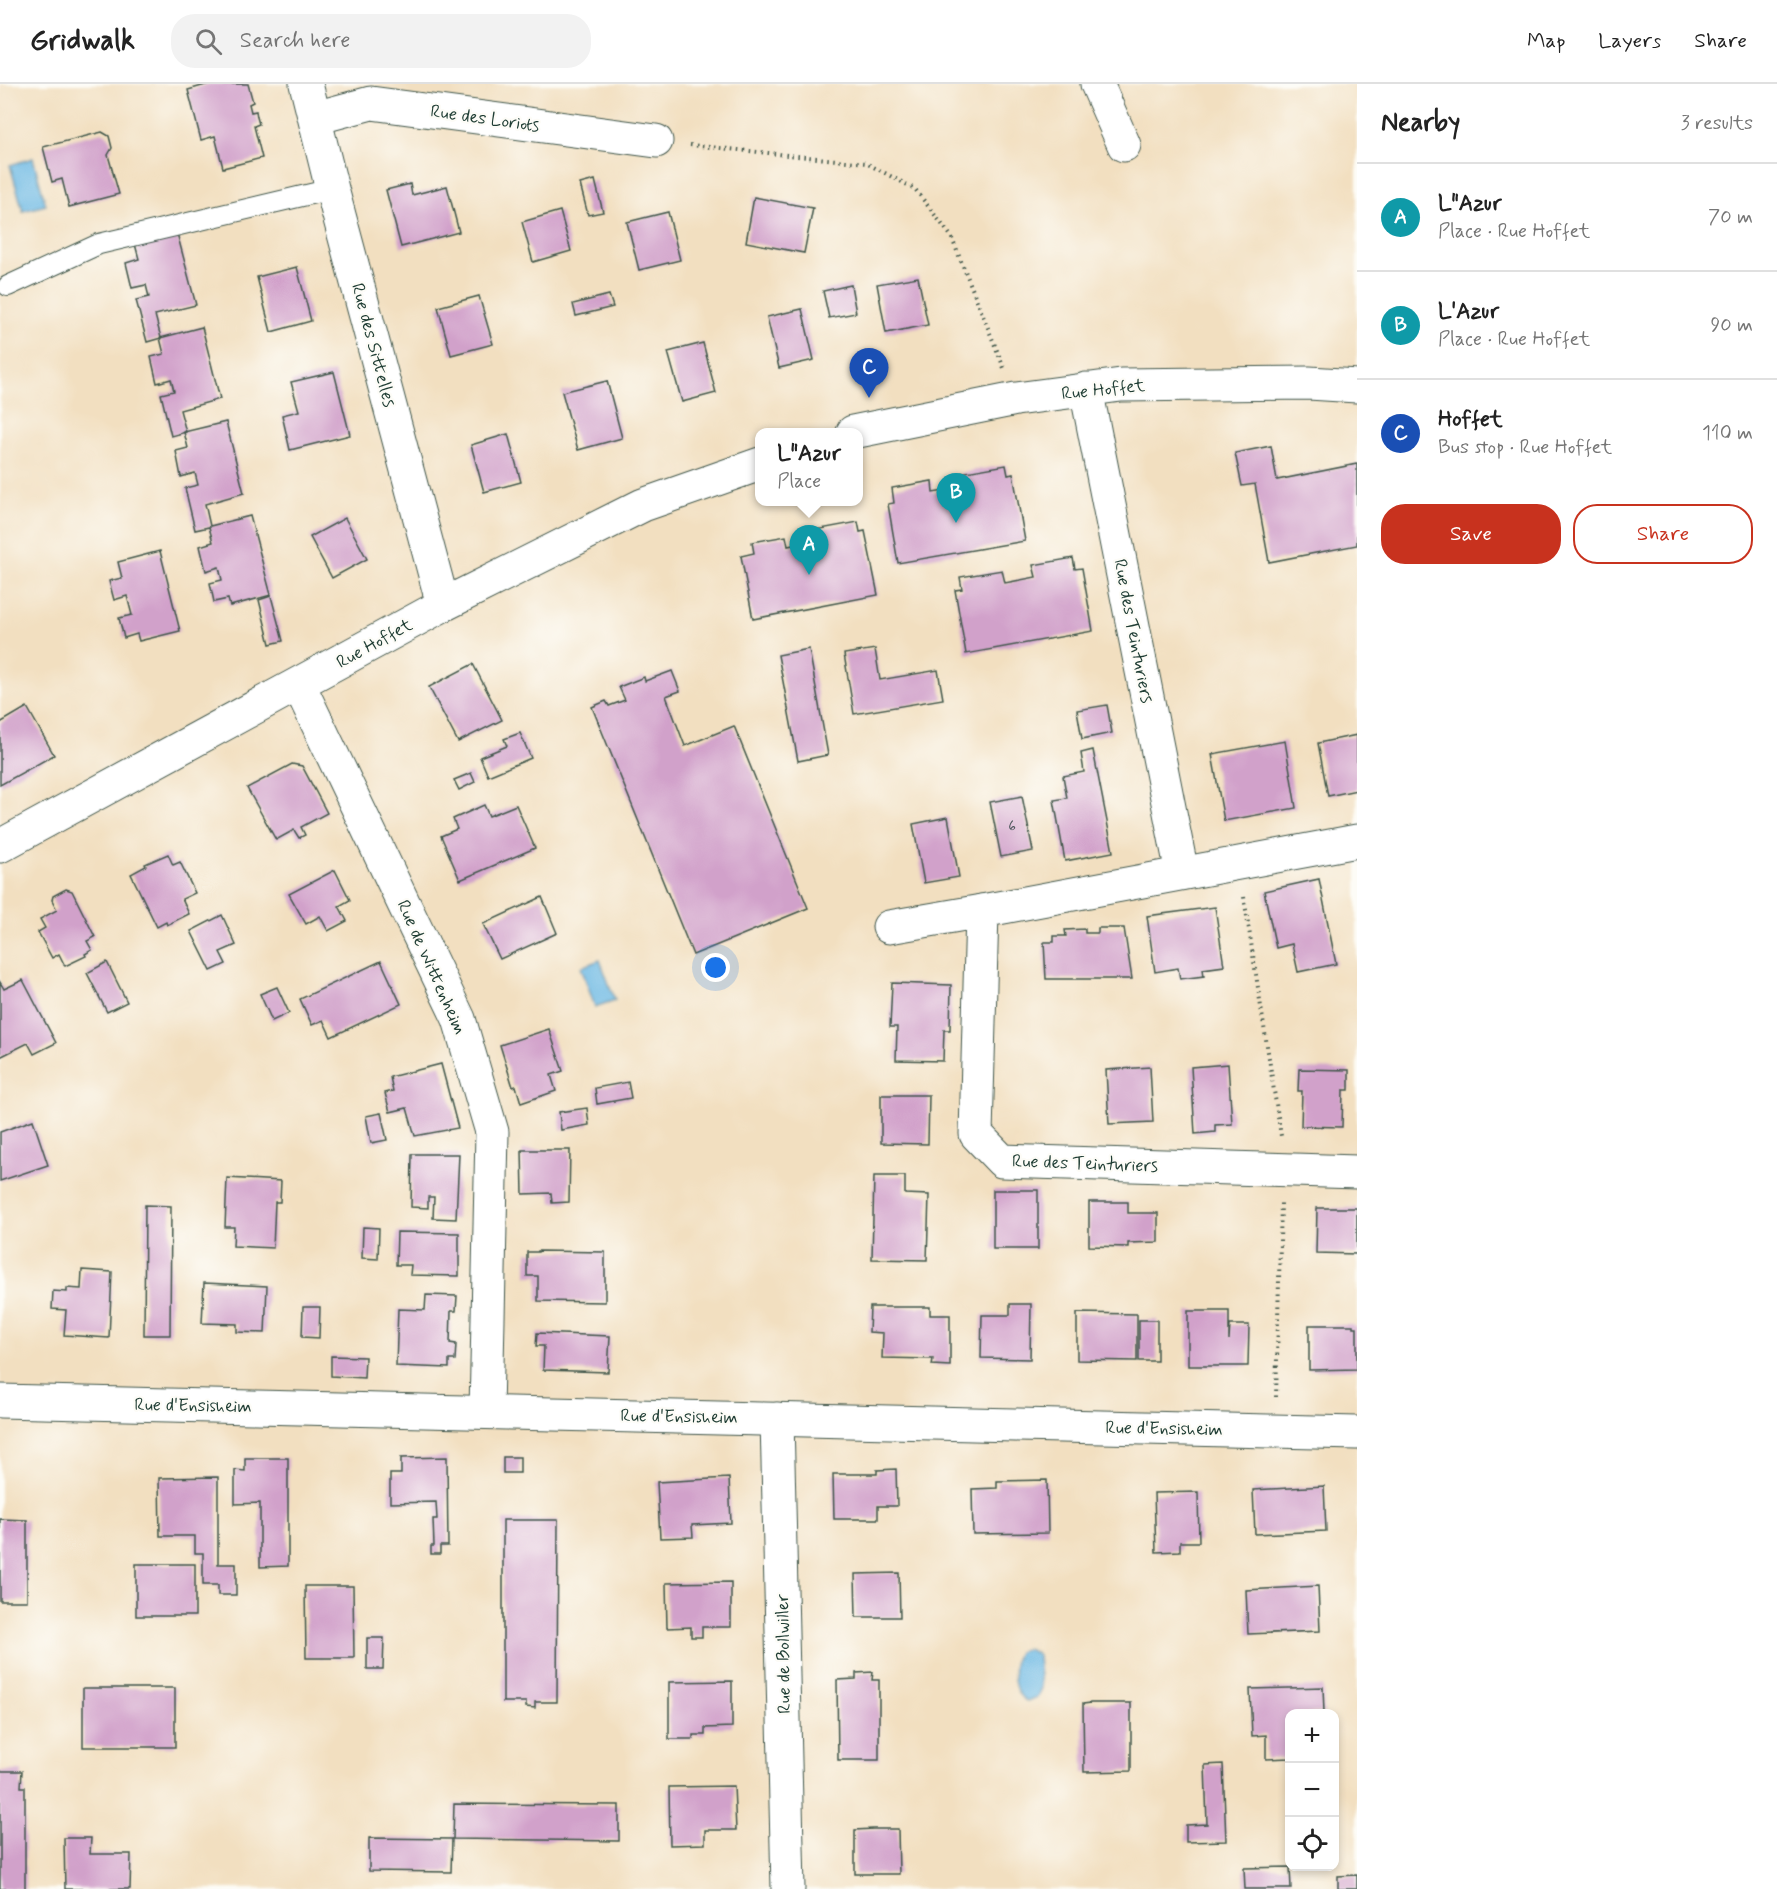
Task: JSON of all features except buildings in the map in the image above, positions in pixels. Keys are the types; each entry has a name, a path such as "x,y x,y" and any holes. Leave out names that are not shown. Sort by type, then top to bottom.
{"street":[{"name":"Rue des Sittelles","path":"306,84 443,605"},
{"path":"1097,84 1124,145"},
{"name":"Rue des Loriots","path":"315,118 371,103 656,141"},
{"name":"Rue Hoffet","path":"863,430 1016,399 1121,385 1309,383 1357,386"},
{"name":"Rue des Teinturiers","path":"1086,389 1182,873"},
{"name":"Rue Hoffet","path":"0,846 443,605 644,505 755,465"},
{"name":"Rue de Wittenheim","path":"299,685 459,1019 492,1132 486,1412"},
{"path":"889,927 1357,841"},
{"name":"Rue des Teinturiers","path":"967,913 981,950 976,1134 1002,1161 1357,1172"},
{"name":"Rue d'Ensisheim","path":"0,1401 1357,1433"},
{"name":"Rue de Bollwiller","path":"777,1419 788,1889"}],"lane":[{"path":"8,286 99,244 332,189"}],"path":[{"path":"656,141 866,163 915,189 951,236 1016,399"},
{"path":"1239,863 1283,1146 1275,1431"}],"water":[{"path":"33,158 46,205 23,211 10,165"},
{"path":"600,960 615,1000 595,1007 581,967"},
{"path":"1027,1649 1036,1653 1038,1657 1041,1688 1037,1697 1027,1701 1015,1686 1014,1664 1018,1652"}],"place":[{"name":"Hoffet","path":"869,398"},
{"name":"L'Azur","path":"956,523"},
{"name":"L\"Azur","path":"809,575"}]}
